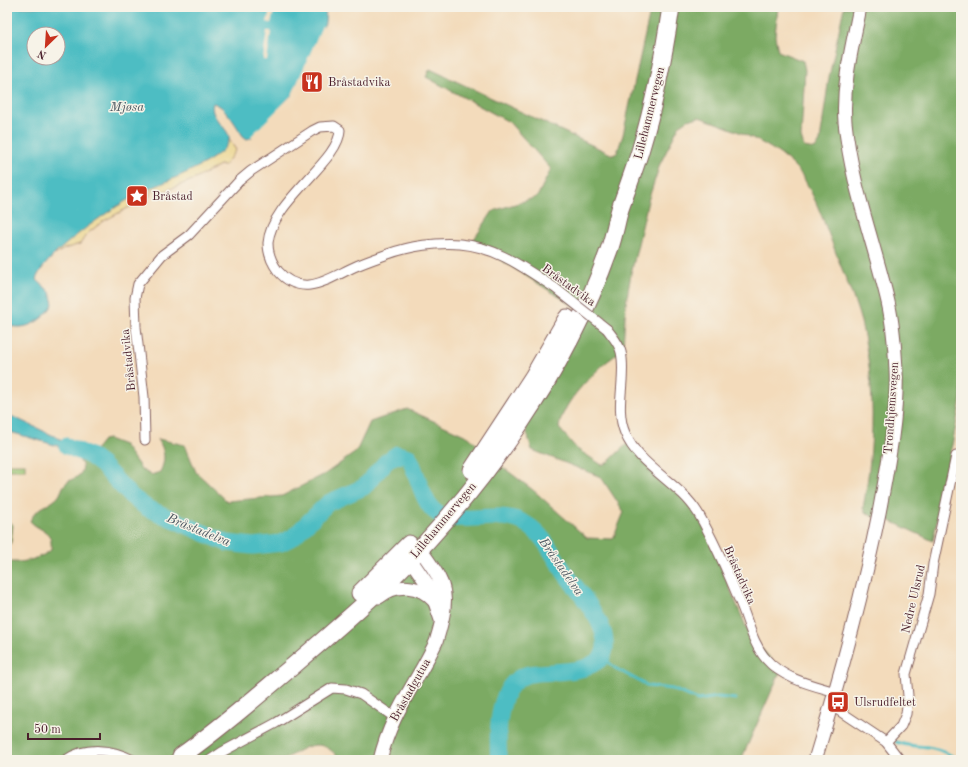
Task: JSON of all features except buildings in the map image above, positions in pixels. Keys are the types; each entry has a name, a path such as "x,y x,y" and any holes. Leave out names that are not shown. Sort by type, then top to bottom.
{"highway":[{"name":"Lillehammervegen","path":"179,758 209,736 346,620 412,552 476,473 555,340 618,216 642,146 656,90 671,7"},
{"name":"Lillehammervegen","path":"179,758 203,732 310,639 362,590 412,552"}],"main road":[{"name":"Trondhjemsvegen","path":"816,760 836,692 867,571 885,483 892,433 896,373 893,332 888,302 852,169 845,122 845,98 848,67 860,7"},
{"path":"412,552 430,588 441,620"},
{"name":"Bråstadgutua","path":"380,760 385,739 394,717 432,649 438,634 445,602 440,578 412,552"},
{"path":"346,620 364,610 386,592 393,589 413,588 429,595 434,602"}],"street":[{"name":"Bråstadvika","path":"145,440 144,396 134,298 138,284 157,259 189,235 239,181 263,161 320,127 334,126 340,130 340,137 328,155 280,213 271,229 268,244 271,259 283,277 292,282 305,286 321,283 389,253 420,247 458,244 481,248 509,258 554,288 607,328 615,339 621,352 620,408 622,425 626,435 640,453 685,497 698,514 734,588 757,645 766,658 787,675 836,692"},
{"name":"Nedre Ulsrud","path":"886,742 901,726 906,714 908,696 906,674 929,594 933,564 956,456"},
{"path":"210,760 276,723 332,688 346,688 361,694 394,717"},
{"path":"832,706 886,742 900,760"},
{"path":"69,758 81,753 100,750 116,753 133,760"}],"green space":[{"path":"651,7 778,7 775,36 778,51 803,61 805,70 801,137 804,147 815,149 820,141 829,77 844,7 961,7 961,400 933,541 882,517 873,517 865,512 863,508 872,438 871,392 866,346 855,303 822,216 807,185 797,169 764,144 739,132 699,117 688,120 679,126 660,164 648,201 631,274 626,303 622,349 596,371 582,386 565,410 559,428 577,449 602,465 607,463 630,441 699,515 750,636 781,670 741,760 668,760 661,757 657,760 340,760 327,747 313,745 306,747 284,760 7,760 7,561 18,562 30,560 42,556 51,550 51,543 48,534 30,521 39,509 54,501 58,497 66,483 77,477 81,472 82,465 68,449 69,443 85,449 95,450 103,440 108,439 124,445 142,470 151,475 160,472 164,459 162,448 158,439 185,445 196,472 227,501 282,496 325,474 356,452 370,422 407,409 469,437 492,459 533,490 587,538 613,539 624,512 601,477 532,450 522,416 577,308 472,242 493,211 537,197 551,169 509,122 426,77 430,69 613,155 617,153 623,135"},
{"path":"8,464 25,464 25,470 8,470"},
{"path":"7,521 13,525 11,542 7,550"}],"sand":[{"name":"Bråstad","path":"228,138 236,150 224,166 220,165 195,179 160,193 155,190 151,191 150,196 102,222 87,234 80,244 64,249 55,255 51,251 111,204 213,158 225,147"}],"water":[{"name":"Mjøsa","path":"7,7 326,7 325,23 293,94 253,137 247,139 243,136 226,112 218,105 213,103 212,109 216,119 227,131 229,136 229,140 224,148 215,156 188,172 136,195 111,210 80,232 52,257 42,268 36,279 50,292 53,304 49,310 40,320 28,326 14,327 7,325"},
{"path":"7,414 69,443 68,449 7,431"}],"pier":[{"path":"271,7 275,7 271,23 267,22"},
{"path":"322,26 326,27 295,95 253,139 251,136 292,95"},
{"path":"267,31 271,31 267,60 263,60"}],"waterway":[{"name":"Bråstadelva","path":"67,446 90,456 102,465 131,496 147,508 227,543 253,546 281,543 293,537 328,503 364,487 386,462 397,454 409,457 424,496 432,509 437,513 446,517 456,518 510,518 528,525 542,538 595,615 601,626 605,647 602,657 594,664 571,671 530,674 519,678 511,686 505,697 501,710 498,736 499,760"},
{"path":"602,656 615,668 648,686 672,689 698,700 718,697 736,699"},
{"path":"896,742 936,749 960,760"}],"place":[{"name":"Bråstadvika","path":"312,82"},
{"name":"Bråstad","path":"137,196"},
{"name":"Ulsrudfeltet","path":"838,702"}]}
